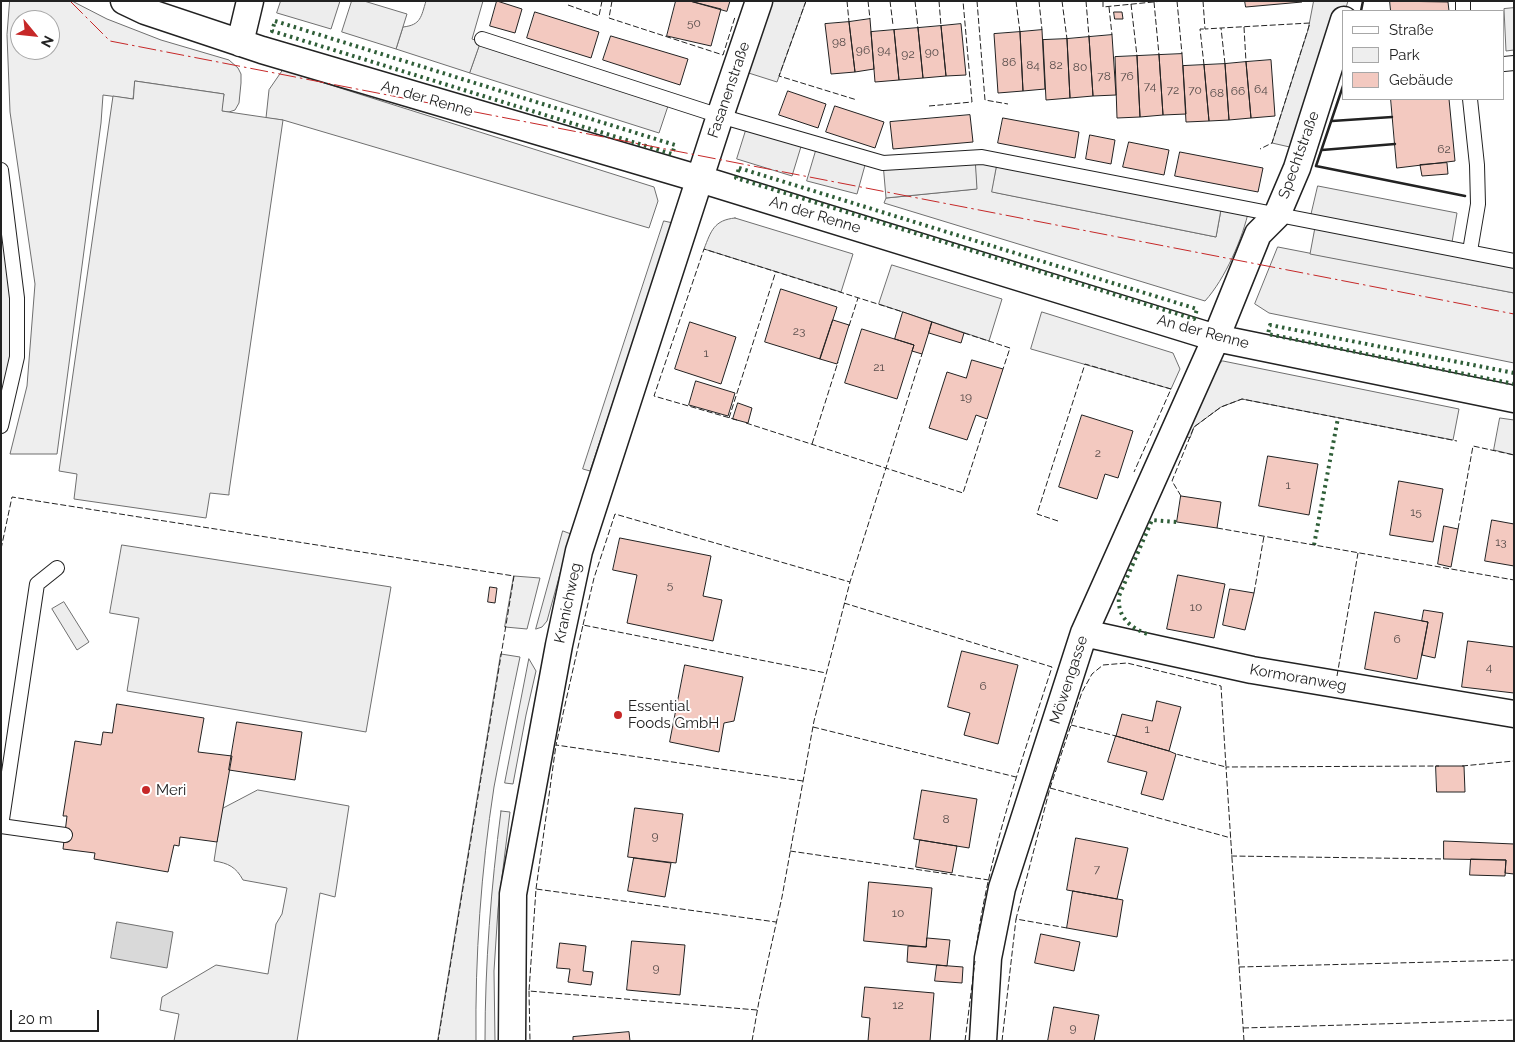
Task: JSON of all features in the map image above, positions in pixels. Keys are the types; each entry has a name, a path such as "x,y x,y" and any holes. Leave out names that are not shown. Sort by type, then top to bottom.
{"street":[{"name":"An der Renne","path":"124,1 145,12 240,43 700,179 1216,338 1514,399"},
{"path":"240,43 250,1"},
{"name":"Fasanenstraße","path":"700,179 759,1"},
{"name":"Spechtstraße","path":"1216,338 1258,234 1277,215 1297,168 1342,26"},
{"name":"Kranichweg","path":"512,1041 513,894 559,645 579,552 700,179"},
{"name":"Möwengasse","path":"984,1041 988,958 1002,888 1084,633 1216,338"},
{"name":"Kormoranweg","path":"1084,633 1252,670 1514,714"}],"lane":[{"path":"482,39 720,116 883,162 982,157 1514,261"},
{"path":"1470,100 1477,165 1478,204 1470,251"},
{"path":"1,170 17,298 17,357 1,426"},
{"path":"57,568 37,584 1,826 65,835"}],"green space":[{"path":"10,1 72,1 107,19 161,40 229,60 238,68 241,74 239,103 235,110 229,112 221,111 224,94 135,81 133,99 103,95 101,123 57,454 10,454 27,386 35,284 10,112 7,35"},
{"path":"426,1 483,1 472,39 481,42 470,73 396,49 403,27 417,22"},
{"path":"283,70 654,187 658,201 649,228 283,120 266,118 269,90"},
{"path":"975,157 998,160 993,192 1216,237 1222,204 1249,209 1232,258 1205,301 884,203 886,198 976,189"},
{"path":"1,170 17,357 1,426"},
{"path":"735,218 853,254 841,292 704,249 714,228 718,224"},
{"path":"664,221 673,223 590,471 583,469"},
{"path":"1278,247 1514,293 1514,363 1269,313 1255,304"},
{"path":"892,265 1002,299 989,341 879,304"},
{"path":"1042,312 1173,353 1180,369 1171,389 1031,349"},
{"path":"1223,361 1459,409 1453,440 1242,399 1221,407 1194,427 1190,438 1178,433 1205,375"},
{"path":"1500,418 1514,420 1514,455 1494,450"},
{"path":"563,531 571,534 547,621 542,627 536,629"},
{"path":"514,576 540,578 527,629 505,627"},
{"path":"501,654 520,657 494,787 482,882 478,945 476,1041 438,1041"},
{"path":"529,659 536,671 513,784 505,783"},
{"path":"258,790 349,806 335,897 320,893 297,1041 174,1041 179,1014 160,1010 162,997 216,965 268,974 276,924 282,914 287,888 243,880 231,866 214,861 222,809"},
{"path":"501,811 510,812 498,909 494,971 495,1041 485,1041 489,926"}],"shaded area":[{"path":"281,1 340,1 331,29 277,13"},
{"path":"352,1 364,1 407,14 396,49 342,32"},
{"path":"759,1 806,1 777,82 736,69"},
{"path":"1314,1 1348,1 1345,10 1342,10 1342,21 1303,150 1272,143 1308,30"},
{"path":"1514,8 1514,50 1506,51 1504,9"},
{"path":"482,39 670,100 659,133 470,73"},
{"path":"135,81 224,94 222,111 283,120 229,495 210,493 206,518 74,499 77,474 59,471 113,96 133,99"},
{"path":"748,124 803,140 792,176 737,159"},
{"path":"818,144 867,158 857,194 807,181"},
{"path":"975,157 977,189 886,198 883,163"},
{"path":"998,160 1222,204 1216,237 992,192"},
{"path":"1318,186 1457,213 1451,248 1514,262 1514,293 1310,254 1316,222 1310,220"},
{"path":"122,545 391,587 366,732 127,691 139,618 110,613"},
{"path":"64,602 89,642 77,650 52,609"},
{"path":"117,922 173,932 167,968 111,958"}],"building":[{"path":"497,1 522,9 515,33 490,26"},
{"path":"676,1 690,1 721,9 711,46 667,36"},
{"path":"690,1 730,1 727,11"},
{"path":"1245,1 1302,1 1302,2 1246,7"},
{"path":"1390,1 1448,2 1449,10 1391,10"},
{"path":"535,12 599,32 591,58 527,38"},
{"path":"1114,12 1122,12 1123,19 1115,19"},
{"path":"870,19 874,69 855,72 849,22"},
{"path":"849,22 855,72 831,74 825,24"},
{"path":"961,24 966,75 946,76 941,26"},
{"path":"941,26 946,76 923,78 918,28"},
{"path":"918,28 923,78 899,80 894,30"},
{"path":"894,30 899,80 875,82 871,32"},
{"path":"1042,30 1045,89 1023,91 1020,32"},
{"path":"1020,32 1023,91 998,93 994,34"},
{"path":"1112,35 1116,95 1093,96 1089,37"},
{"path":"611,36 688,59 680,85 603,60"},
{"path":"1089,37 1093,96 1070,98 1067,39"},
{"path":"1067,39 1070,98 1046,100 1043,40"},
{"path":"1182,54 1186,114 1163,115 1159,55"},
{"path":"1159,55 1163,115 1140,117 1137,56"},
{"path":"1137,56 1140,117 1117,118 1115,57"},
{"path":"1271,60 1275,116 1251,118 1246,62"},
{"path":"1246,62 1251,118 1229,120 1225,64"},
{"path":"1225,64 1229,120 1209,121 1204,65"},
{"path":"1204,65 1209,121 1186,122 1183,66"},
{"path":"788,91 826,104 818,128 779,115"},
{"path":"1391,100 1449,100 1455,161 1397,168"},
{"path":"835,106 884,122 875,148 826,132"},
{"path":"970,115 973,142 893,149 890,122"},
{"path":"1003,118 1079,132 1075,158 998,143"},
{"path":"1090,135 1115,140 1111,164 1086,159"},
{"path":"1129,142 1169,150 1164,175 1123,167"},
{"path":"1180,152 1263,168 1258,192 1175,176"},
{"path":"1447,163 1448,174 1422,176 1420,165"},
{"path":"781,289 837,307 820,359 765,342"},
{"path":"903,312 932,322 922,354 912,351 914,345 895,339"},
{"path":"833,320 849,325 837,364 820,359"},
{"path":"690,322 736,337 721,384 675,369"},
{"path":"932,322 964,333 961,343 929,333"},
{"path":"862,329 914,345 897,399 845,383"},
{"path":"972,360 1003,369 987,419 976,415 967,440 929,428 947,372 966,378"},
{"path":"696,381 735,393 728,416 689,405"},
{"path":"738,403 752,408 748,423 733,419"},
{"path":"1082,415 1133,431 1118,478 1105,474 1097,499 1059,487"},
{"path":"1268,456 1318,464 1309,515 1259,506"},
{"path":"1399,481 1443,489 1433,542 1390,535"},
{"path":"1181,496 1221,502 1217,528 1177,522"},
{"path":"1492,520 1514,524 1514,566 1485,561"},
{"path":"1444,526 1458,529 1451,567 1438,564"},
{"path":"620,538 711,556 703,596 722,600 713,641 627,623 637,575 613,570"},
{"path":"1178,575 1225,584 1214,638 1167,629"},
{"path":"490,587 497,588 495,603 488,602"},
{"path":"1230,589 1254,593 1245,630 1223,625"},
{"path":"1424,610 1443,613 1435,658 1422,655 1428,622 1422,621"},
{"path":"1375,612 1428,622 1417,679 1365,669"},
{"path":"1468,641 1514,647 1514,693 1462,687"},
{"path":"962,651 1018,665 998,744 964,735 970,713 948,707"},
{"path":"685,665 743,677 734,721 724,723 719,752 670,742"},
{"path":"1157,701 1181,707 1169,751 1116,736 1122,714 1152,721"},
{"name":"Meri","path":"117,704 204,718 198,752 232,756 217,842 180,837 179,846 174,845 168,872 94,859 95,853 63,849 67,816 63,816 75,741 101,745 103,732 112,733"},
{"path":"237,722 302,732 295,780 229,770"},
{"path":"1116,736 1176,754 1163,800 1141,794 1147,772 1108,762"},
{"path":"1436,766 1464,766 1465,792 1437,792"},
{"path":"922,790 977,799 969,848 914,839"},
{"path":"635,808 683,814 676,863 628,857"},
{"path":"1076,838 1128,848 1117,899 1067,890"},
{"path":"920,840 957,846 952,873 916,867"},
{"path":"1444,841 1514,844 1514,874 1505,873 1506,860 1444,859"},
{"path":"634,858 671,863 665,897 628,891"},
{"path":"1471,859 1506,860 1505,876 1470,875"},
{"path":"869,882 932,888 926,947 864,941"},
{"path":"1073,891 1123,900 1117,937 1067,928"},
{"path":"1041,934 1080,942 1074,971 1035,963"},
{"path":"927,938 950,940 947,966 907,962 908,946 926,947"},
{"path":"632,941 685,945 680,995 627,990"},
{"path":"560,943 586,946 583,971 593,972 591,985 568,982 570,969 557,968"},
{"path":"937,965 963,967 962,983 935,981"},
{"path":"865,987 934,993 930,1041 868,1041 870,1018 862,1017"},
{"path":"1054,1007 1099,1015 1094,1041 1048,1041"},
{"path":"629,1032 630,1041 573,1041 573,1037"}],"hedge":[{"path":"275,21 675,145 672,154 272,31 275,21"},
{"path":"739,168 1197,309 1194,319 736,178 739,168"},
{"path":"1514,373 1270,325 1268,334 1514,384"},
{"path":"1314,545 1338,418"},
{"path":"1147,634 1135,628 1122,615 1119,596 1152,520 1177,522"}],"fence":[{"path":"568,5 599,16 602,1"},
{"path":"612,1 609,18 723,55 735,17"},
{"path":"806,1 779,76 857,100"},
{"path":"847,1 849,22"},
{"path":"868,1 870,19"},
{"path":"890,1 893,25"},
{"path":"915,1 918,28"},
{"path":"939,1 941,26"},
{"path":"929,106 972,102 963,1"},
{"path":"977,1 985,100 1008,104"},
{"path":"1016,1 1020,32"},
{"path":"1039,1 1042,30"},
{"path":"1062,1 1067,39"},
{"path":"1086,1 1089,37"},
{"path":"1103,1 1103,7 1163,1"},
{"path":"1177,1 1182,54"},
{"path":"1203,1 1205,29 1221,28"},
{"path":"1154,2 1159,55"},
{"path":"1131,4 1137,56"},
{"path":"1109,7 1112,35"},
{"path":"1225,64 1221,28 1310,23 1272,143 1260,149"},
{"path":"1244,27 1246,62"},
{"path":"1204,65 1200,29 1205,29"},
{"path":"737,420 654,396 704,249 903,312"},
{"path":"729,418 776,271"},
{"path":"849,326 858,298"},
{"path":"964,333 1010,348 1003,369"},
{"path":"752,1041 782,897 814,721 850,582 922,354"},
{"path":"812,444 838,362"},
{"path":"1058,521 1037,514 1085,364 1171,389 1134,472"},
{"path":"1181,496 1172,481 1194,427 1221,407 1242,399 1457,441"},
{"path":"746,423 963,493 987,419"},
{"path":"1458,529 1473,446 1514,455"},
{"path":"1,549 12,497 514,576 438,1041"},
{"path":"583,625 594,578 615,514 850,582"},
{"path":"1217,528 1514,580"},
{"path":"1254,593 1264,536"},
{"path":"1337,676 1358,553"},
{"path":"844,603 1052,667 1018,772 998,842 989,877 976,949"},
{"path":"803,781 556,745 583,625 826,673"},
{"path":"1067,928 1016,919 1050,788 1082,692 1092,674 1103,665 1127,663 1221,686 1226,767 1176,754"},
{"path":"1071,725 1116,736"},
{"path":"813,727 1016,777"},
{"path":"536,889 556,745"},
{"path":"1462,766 1514,761"},
{"path":"1244,1041 1226,767 1439,766"},
{"path":"1050,788 1231,838"},
{"path":"790,851 989,880"},
{"path":"1231,856 1444,859"},
{"path":"757,1010 529,991 536,889 776,922"},
{"path":"1002,1041 1016,919"},
{"path":"1239,967 1514,960"},
{"path":"965,1041 975,961"},
{"path":"529,991 530,1041"},
{"path":"1243,1028 1514,1020"}],"wall":[{"path":"1361,10 1363,1"},
{"path":"1342,89 1316,166 1465,196"},
{"path":"1332,121 1392,117"},
{"path":"1322,150 1395,144"}],"power":[{"path":"70,1 110,41 1514,314"}],"place":[{"name":"Essential Foods GmbH","path":"618,715"},
{"name":"Meri","path":"146,790"}]}
